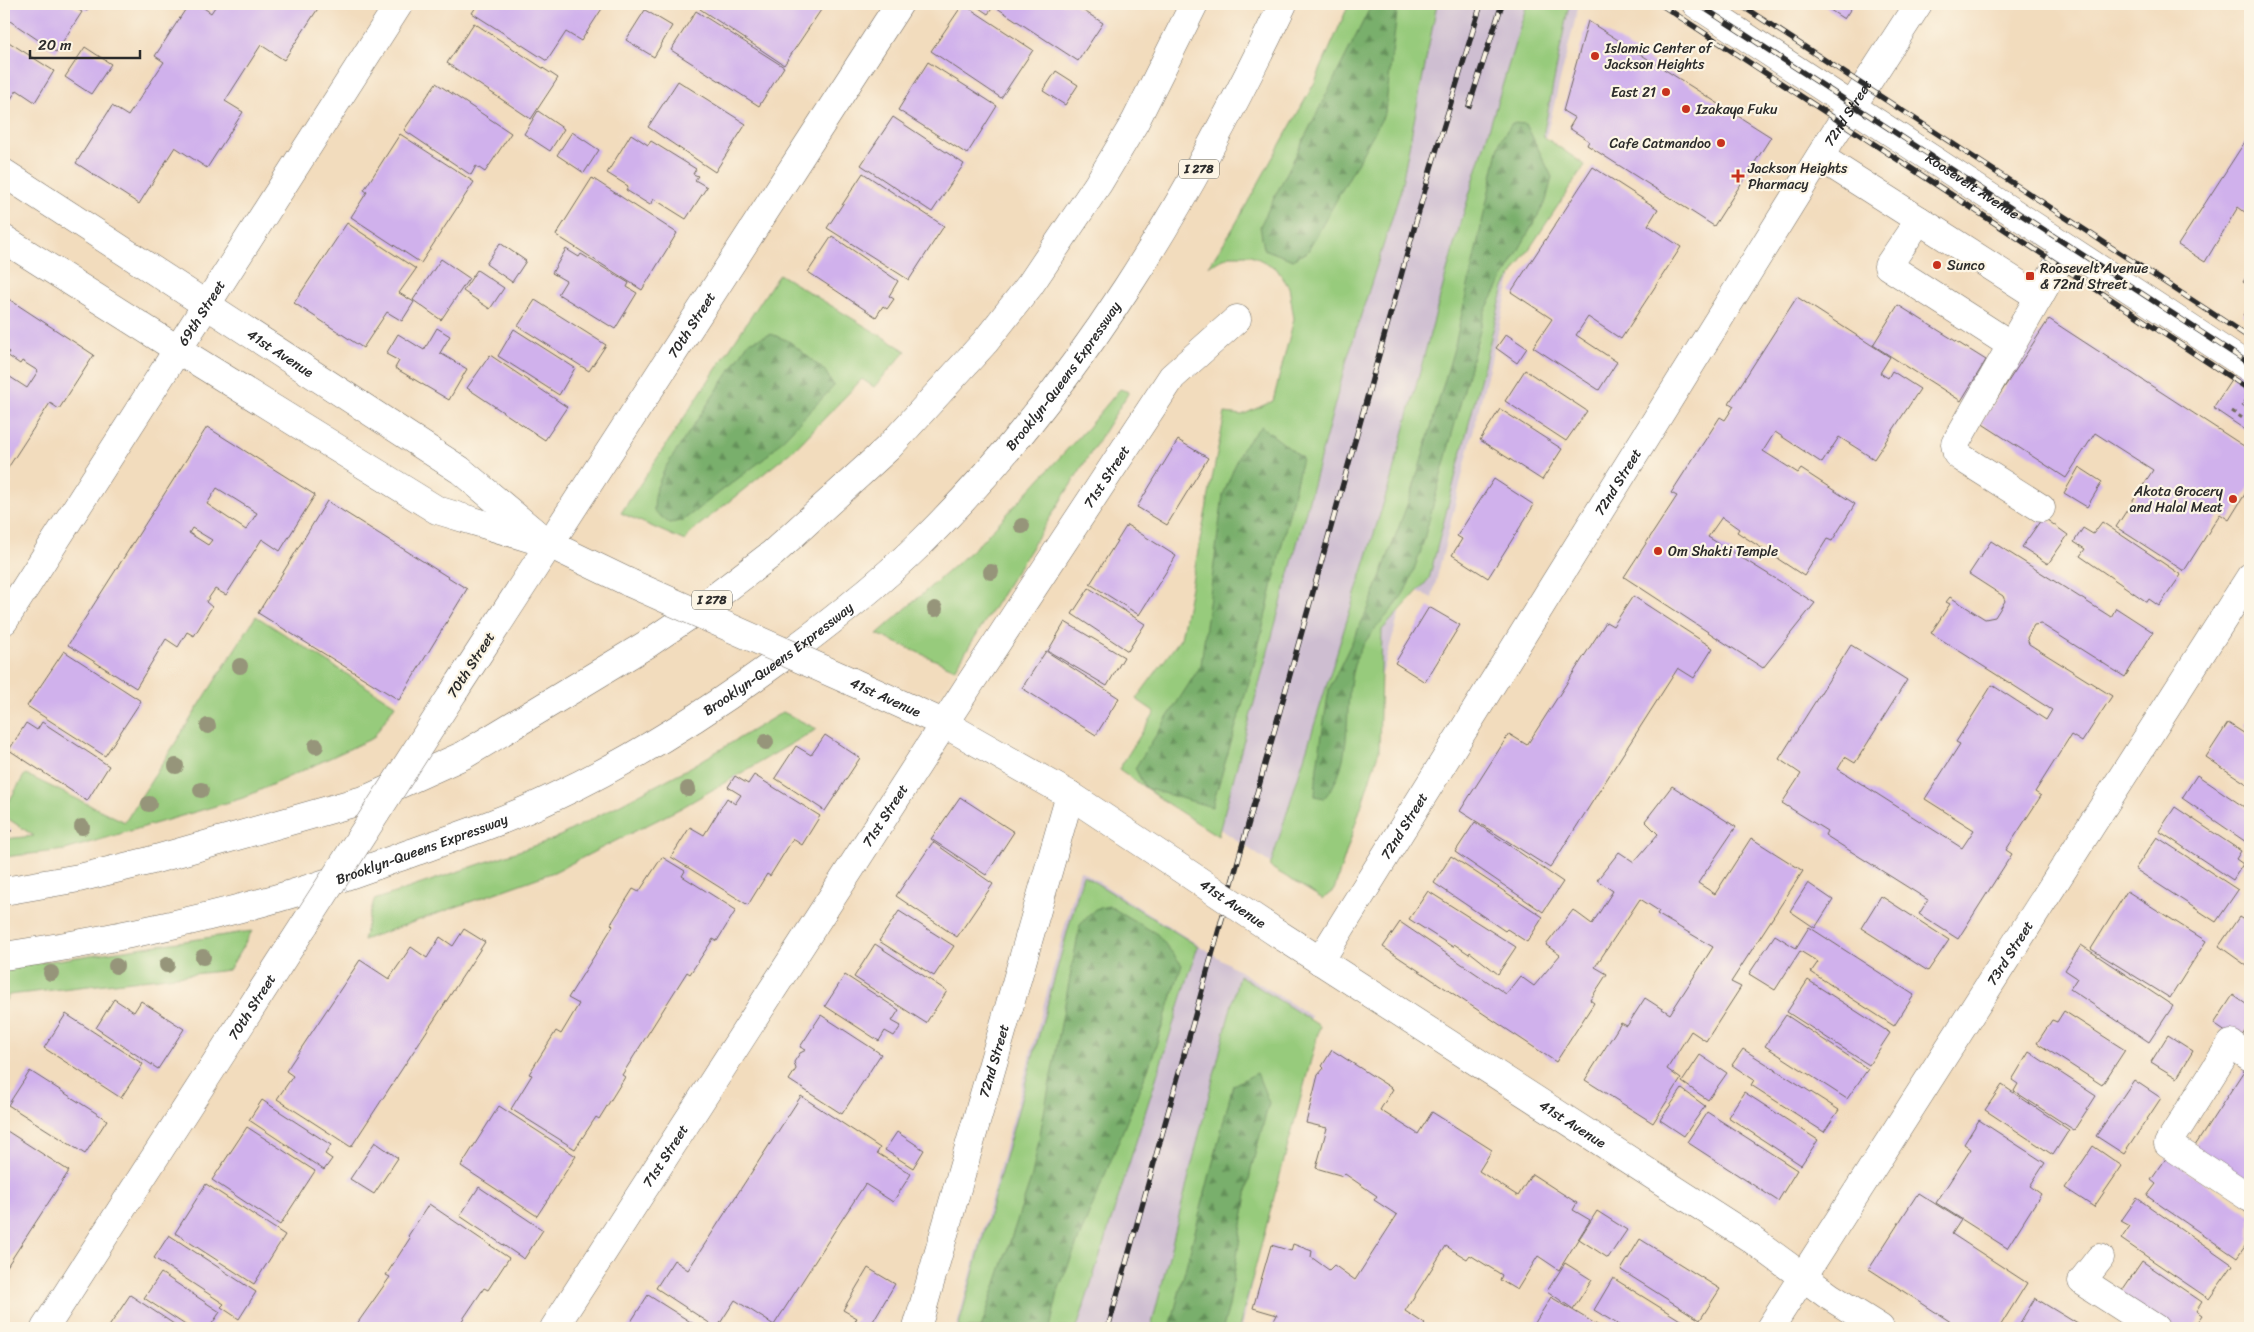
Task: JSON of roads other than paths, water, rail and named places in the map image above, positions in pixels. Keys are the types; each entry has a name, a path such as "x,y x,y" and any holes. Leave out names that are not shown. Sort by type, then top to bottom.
{"main road":[{"name":"69th Street","path":"4,621 399,4"},
{"name":"70th Street","path":"45,1328 899,4"},
{"name":"I 278","path":"4,891 78,878 149,861 367,799 464,755 641,648 705,606 772,553 875,461 985,342 1030,285 1098,184 1135,122 1194,4"},
{"name":"Brooklyn-Queens Expressway","path":"4,956 95,942 271,900 487,827 550,800 606,772 678,729 802,644 872,589 925,540 977,485 1062,381 1102,326 1171,218 1233,107 1283,4"},
{"name":"Roosevelt Avenue","path":"1696,4 2250,368"},
{"name":"72nd Street","path":"1320,961 1851,107 1918,4"},
{"path":"1820,157 2039,296"},
{"name":"41st Avenue","path":"4,173 460,470 549,544"},
{"path":"1919,220 1888,266 2011,345"},
{"name":"41st Avenue","path":"4,239 437,510 549,544 630,583 945,724 1070,795 1320,961 1750,1238 1880,1328"},
{"path":"2041,508 1962,458 1955,449 1958,437 2067,248"},
{"name":"71st Street","path":"554,1328 1172,377 1237,319"},
{"name":"73rd Street","path":"1770,1328 2250,577"},
{"name":"72nd Street","path":"917,1328 1070,795"},
{"path":"2250,1057 2232,1044 2168,1144 2250,1198"},
{"path":"2100,1258 2082,1281 2155,1328"}],"railway":[{"path":"1108,1328 1431,168 1481,4"},
{"path":"1469,106 1502,4"},
{"path":"1660,4 2250,390"},
{"path":"1698,4 2250,364"},
{"path":"1739,4 2250,338"}],"place":[{"name":"Islamic Center of Jackson Heights","path":"1595,56"},
{"name":"East 21","path":"1666,92"},
{"name":"Izakaya Fuku","path":"1686,109"},
{"name":"Cafe Catmandoo","path":"1721,143"},
{"name":"Jackson Heights Pharmacy","path":"1738,176"},
{"name":"Sunco","path":"1937,265"},
{"name":"Roosevelt Avenue & 72nd Street","path":"2030,276"},
{"name":"Akota Grocery and Halal Meat","path":"2233,499"},
{"name":"Om Shakti Temple","path":"1658,551"}]}
